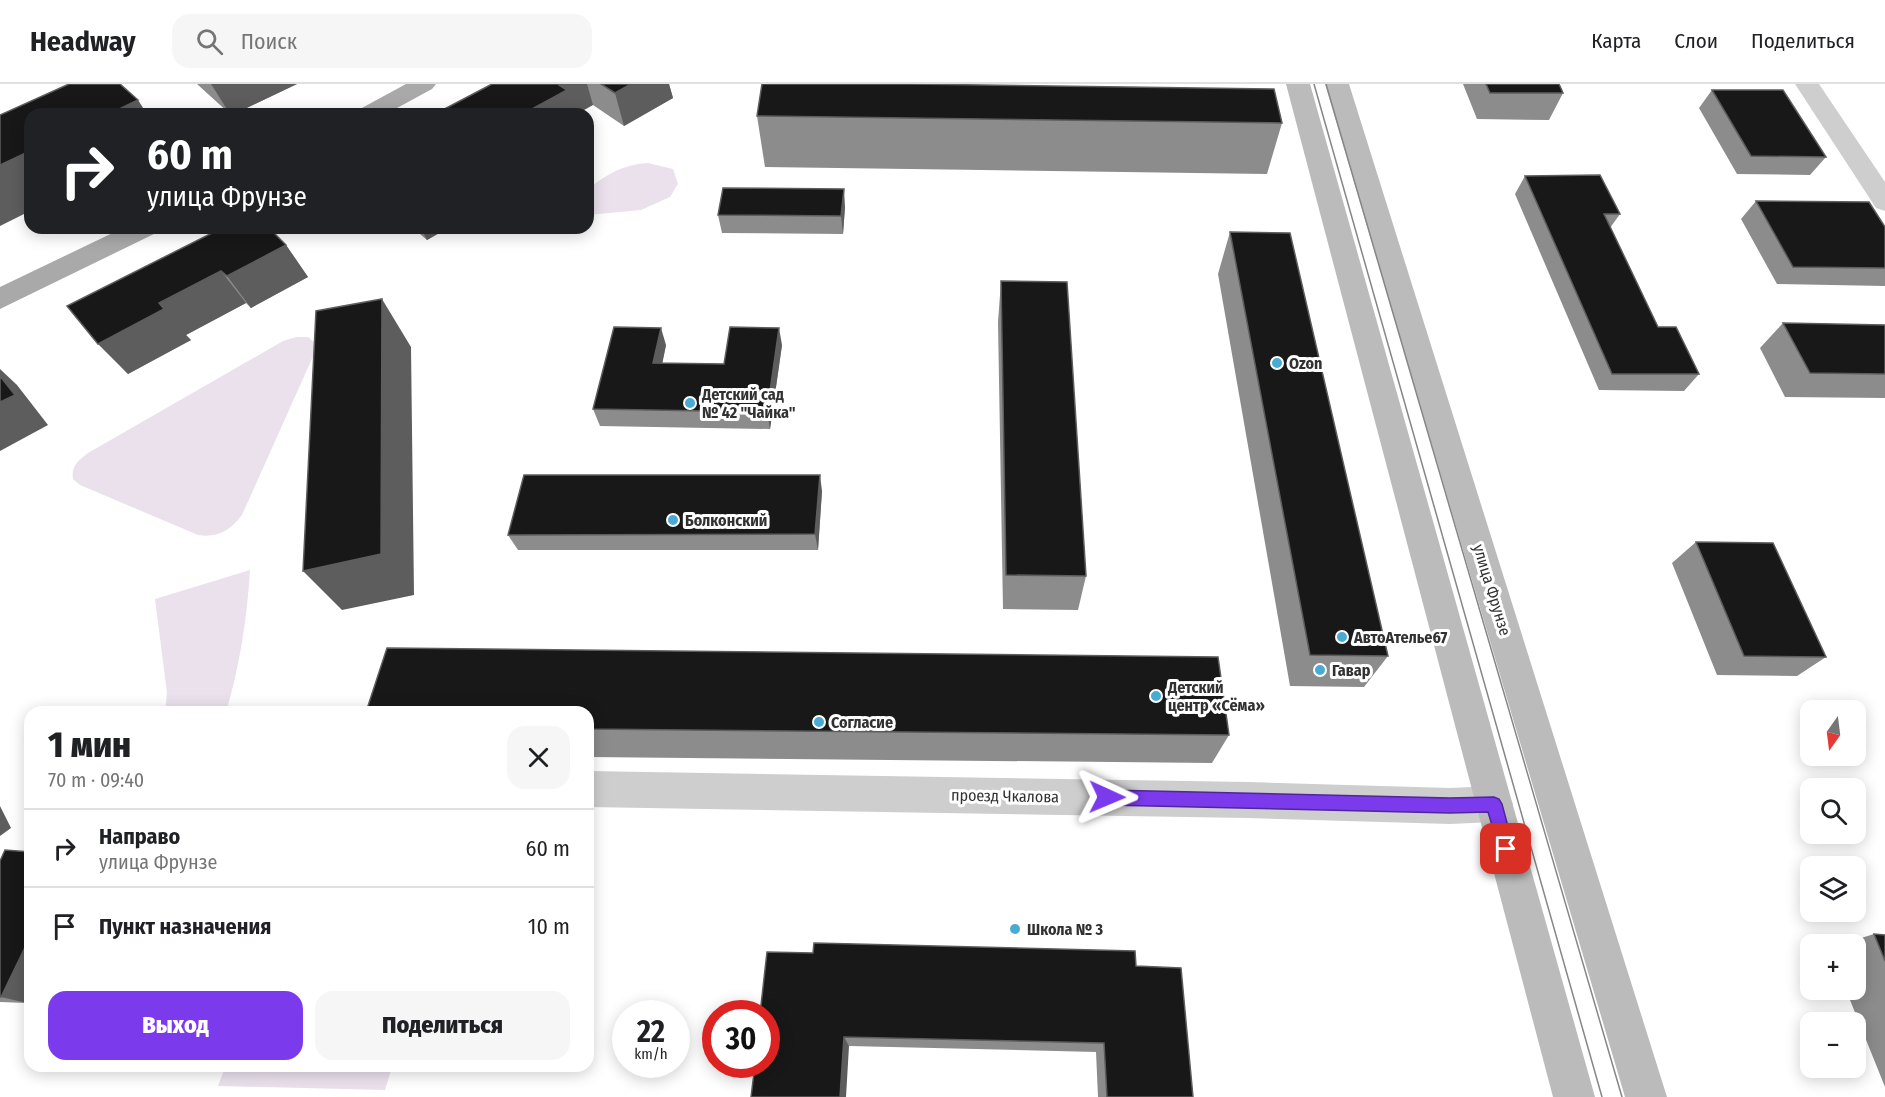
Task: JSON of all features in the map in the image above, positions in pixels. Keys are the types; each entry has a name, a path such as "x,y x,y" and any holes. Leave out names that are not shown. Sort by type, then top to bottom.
{"main road":[{"path":"379,108 424,84"},
{"path":"1298,84 1574,1097"},
{"name":"улица Фрунзе","path":"1337,84 1646,1097"},
{"path":"0,299 133,234"}],"street":[{"path":"1807,84 1885,202"},
{"name":"проезд Чкалова","path":"594,789 1450,806 1494,804"}],"shaded area":[{"path":"648,163 673,169 678,184 670,197 641,210 594,214 594,185 631,165"},
{"path":"296,337 308,337 315,343 315,352 242,515 228,529 217,534 198,535 80,485 73,479 74,467 88,453 283,341"},
{"path":"250,570 242,642 228,706 166,706 167,693 155,599"},
{"path":"223,1072 390,1072 385,1090 218,1086"}],"building":[{"path":"69,84 120,84 138,100 121,108 24,108 24,154 0,165 0,115"},
{"path":"492,84 560,84 567,90 534,108 446,108"},
{"path":"601,84 631,84 615,93"},
{"path":"762,84 1274,89 1282,123 757,116"},
{"path":"1486,84 1559,84 1563,93 1490,93"},
{"path":"1712,90 1783,90 1826,157 1751,156"},
{"path":"1600,175 1620,214 1604,214 1658,327 1676,327 1699,374 1612,374 1525,176"},
{"path":"723,188 844,189 841,216 718,215"},
{"path":"1756,201 1869,202 1885,227 1885,268 1793,267"},
{"path":"1230,232 1290,233 1388,656 1310,655"},
{"path":"210,234 275,234 286,245 227,276 221,271 159,303 164,309 98,344 67,306"},
{"path":"1001,281 1067,282 1086,576 1006,575"},
{"path":"382,299 381,554 303,571 316,311"},
{"path":"1783,323 1885,325 1885,374 1810,373"},
{"name":"Детский сад № 42 \"Чайка\"","path":"614,327 661,328 653,363 724,364 730,327 779,328 767,412 593,409"},
{"path":"0,376 15,395 0,402"},
{"name":"Болконский","path":"524,475 820,475 815,534 508,535"},
{"path":"1696,542 1773,543 1826,657 1744,656"},
{"path":"387,648 1218,657 1229,735 594,729 594,706 368,706"},
{"path":"5,850 24,852 24,949 1,997 0,997 0,861"},
{"path":"1874,934 1885,935 1885,961"},
{"path":"814,943 1135,951 1136,966 1181,968 1193,1097 1107,1097 1104,1043 844,1037 840,1097 751,1097 753,1078 780,1078 780,1000 762,1000 767,952 813,953"}],"tram line":[{"path":"1314,84 1602,1097"},
{"path":"1326,84 1622,1097"}],"place":[{"name":"Ozon","path":"1277,363"},
{"name":"Детский сад № 42 \"Чайка\"","path":"690,403"},
{"name":"Болконский","path":"673,520"},
{"name":"АвтоАтелье67","path":"1342,637"},
{"name":"Гавар","path":"1320,670"},
{"name":"Детский центр «Сёма»","path":"1156,696"},
{"name":"Согласие","path":"819,722"},
{"name":"Школа № 3","path":"1015,929"}],"route":[{"path":"1107,797 1450,806 1494,804 1506,849"}]}
